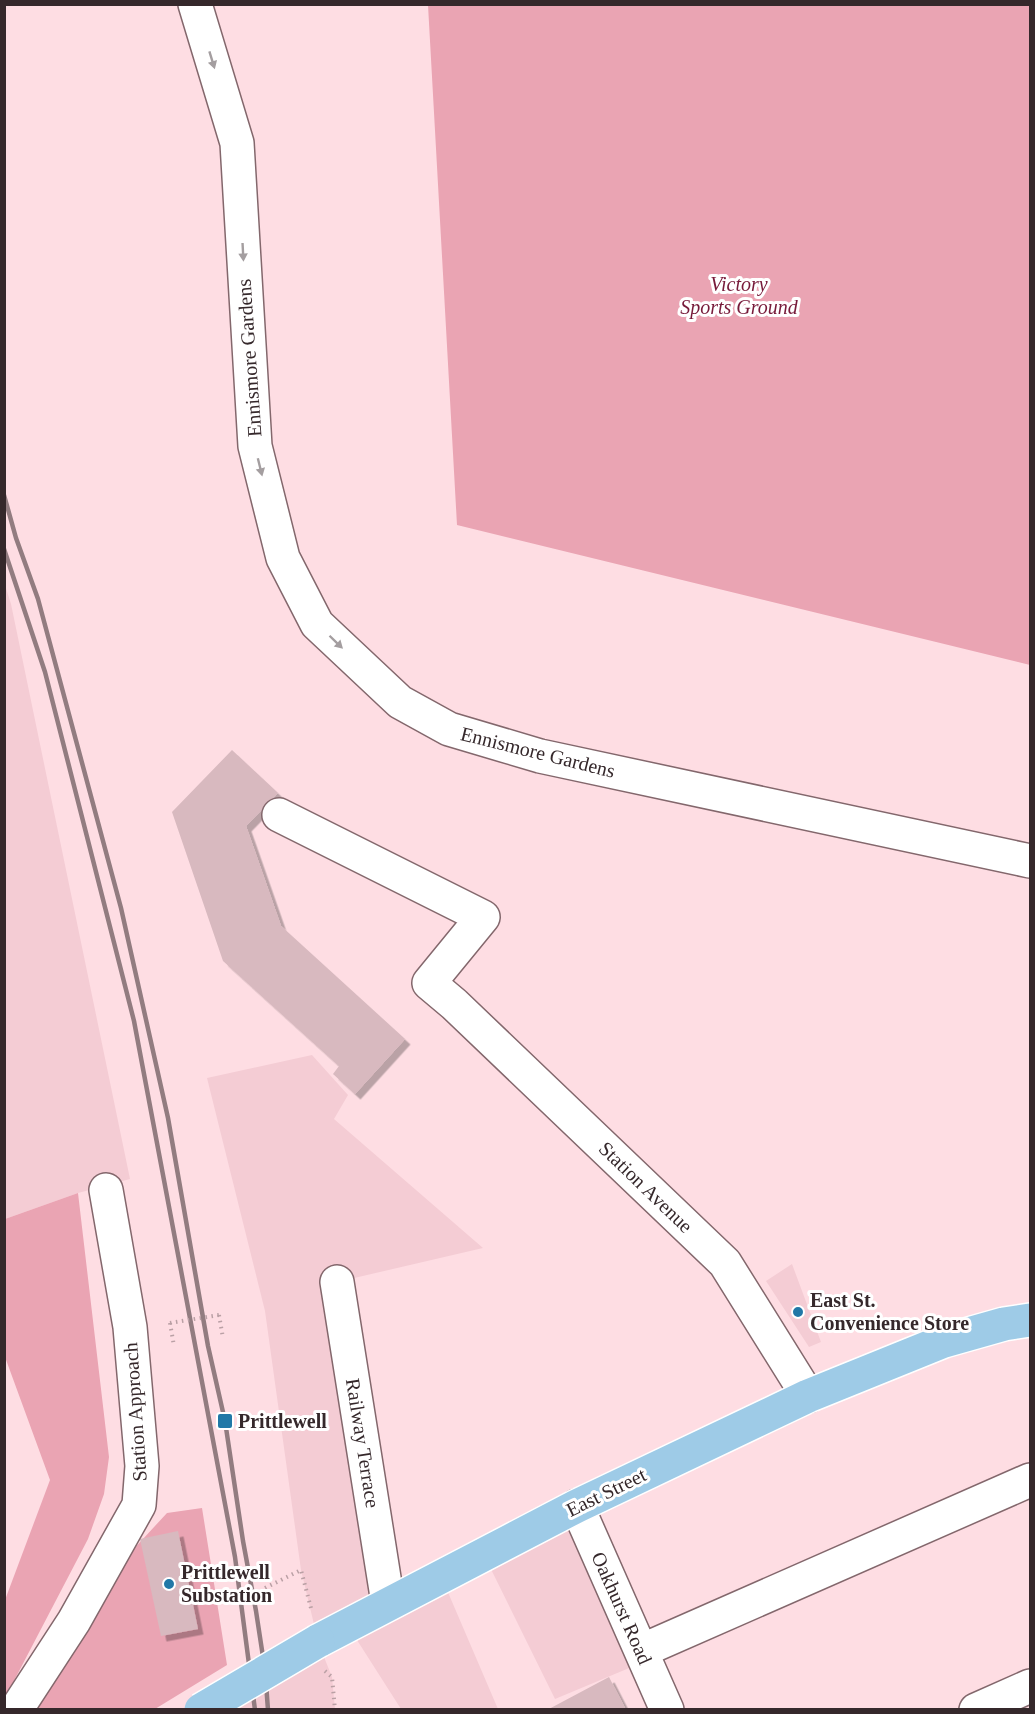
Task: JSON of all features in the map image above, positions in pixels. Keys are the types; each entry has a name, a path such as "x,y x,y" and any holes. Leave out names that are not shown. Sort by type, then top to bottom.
{"main road":[{"name":"East Street","path":"201,1710 311,1635 388,1603 578,1506 808,1396 945,1341 1004,1324 1030,1320"}],"street":[{"name":"Ennismore Gardens","path":"195,4 237,143 255,446 283,558 317,624 400,702 449,729 540,756 1030,861"},
{"name":"Station Avenue","path":"279,815 483,917 429,983 454,1004 725,1263 808,1396"},
{"name":"Station Approach","path":"16,1710 74,1622 139,1505 142,1466 130,1327 106,1190"},
{"name":"Railway Terrace","path":"337,1282 388,1603"},
{"path":"642,1652 1030,1480"},
{"name":"Oakhurst Road","path":"578,1506 667,1710"},
{"path":"975,1710 1030,1686"}],"path":[{"path":"174,1346 170,1323 219,1315 223,1338"},
{"path":"265,1588 301,1570 311,1635 332,1677 335,1710"}],"shaded area":[{"path":"4,582 11,604 130,1179 78,1193 5,1219"},
{"path":"312,1055 348,1095 334,1119 483,1248 337,1282 388,1603 441,1576 498,1709 401,1709 348,1626 318,1642 332,1677 335,1709 201,1710 318,1641 301,1570 265,1311 207,1078"},
{"name":"East St. Convenience Store","path":"792,1264 821,1342 809,1347 766,1281"},
{"path":"577,1506 646,1661 555,1699 484,1555"}],"green space":[{"name":"Victory Sports Ground","path":"428,5 1030,5 1030,665 457,525"},
{"path":"78,1193 109,1457 104,1494 88,1539 5,1698 5,1600 50,1480 5,1357 5,1219"},
{"path":"202,1508 227,1665 155,1709 31,1710 130,1553 167,1513"}],"building":[{"path":"232,750 278,793 246,826 281,926 405,1039 355,1094 333,1074 339,1066 223,961 172,812"},
{"name":"Prittlewell Substation","path":"178,1531 198,1629 161,1636 140,1539"},
{"path":"609,1677 626,1710 547,1710"}],"railway":[{"path":"4,495 16,538 38,599 121,908 168,1118 208,1346 225,1421 265,1670 268,1710"},
{"path":"4,549 45,672 134,1021 235,1557 255,1710"}],"place":[{"name":"East St. Convenience Store","path":"798,1312"},
{"name":"Prittlewell","path":"225,1421"},
{"name":"Prittlewell Substation","path":"169,1584"}]}
